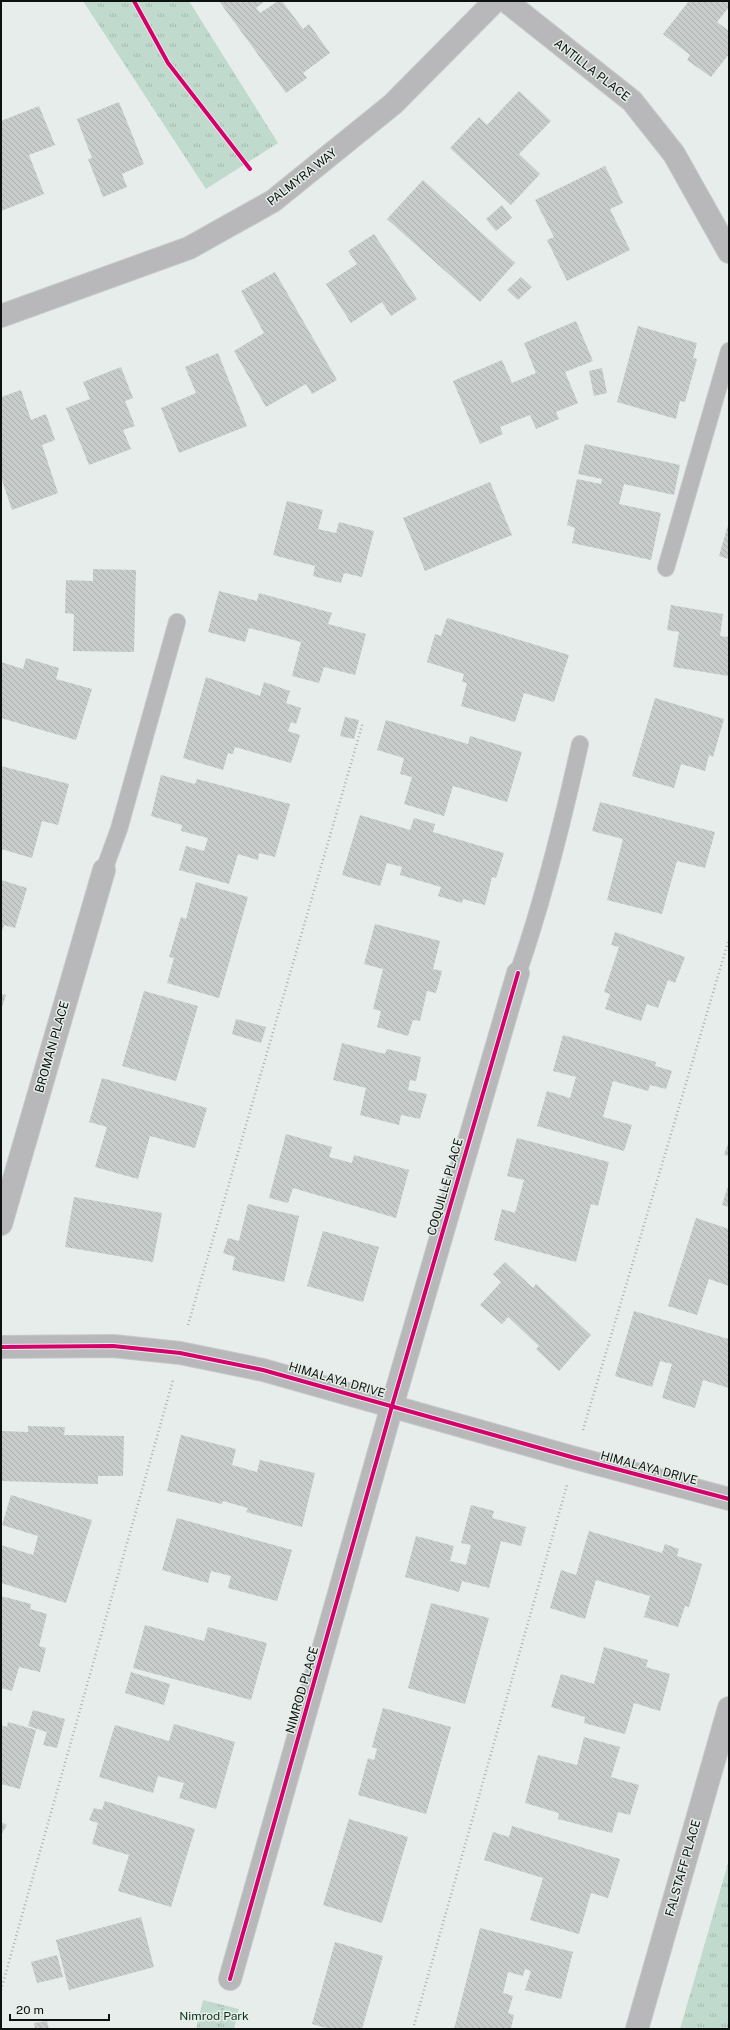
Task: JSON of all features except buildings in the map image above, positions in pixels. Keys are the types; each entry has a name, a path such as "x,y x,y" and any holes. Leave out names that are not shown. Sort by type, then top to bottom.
{"street":[{"name":"PALMYRA WAY","path":"1,316 189,248 273,201 392,104 495,1"},
{"name":"ANTILLA PLACE","path":"506,1 632,101 674,154 729,252"},
{"name":"BROMAN PLACE","path":"1,1224 104,870"},
{"name":"COQUILLE PLACE","path":"392,1406 518,973"},
{"name":"HIMALAYA DRIVE","path":"1,1347 113,1346 180,1353 263,1370 729,1499"},
{"name":"NIMROD PLACE","path":"230,1979 392,1406"},
{"name":"FALSTAFF PLACE","path":"637,2029 729,1708"}],"lane":[{"path":"666,568 729,351"},
{"path":"104,870 119,829 177,622"},
{"path":"518,973 531,934 560,832 580,744"}],"path":[{"path":"1,1990 180,1353 363,722"}],"green space":[{"path":"83,1 189,1 278,143 206,189"},
{"path":"729,1860 729,2029 680,2029"},
{"name":"Nimrod Park","path":"203,2000 239,2009 234,2029 196,2029"}],"cycle path":[{"path":"134,1 168,63 250,169"},
{"path":"230,1979 392,1406 518,973"},
{"path":"1,1347 113,1346 180,1353 263,1370 575,1458 729,1499"}]}
